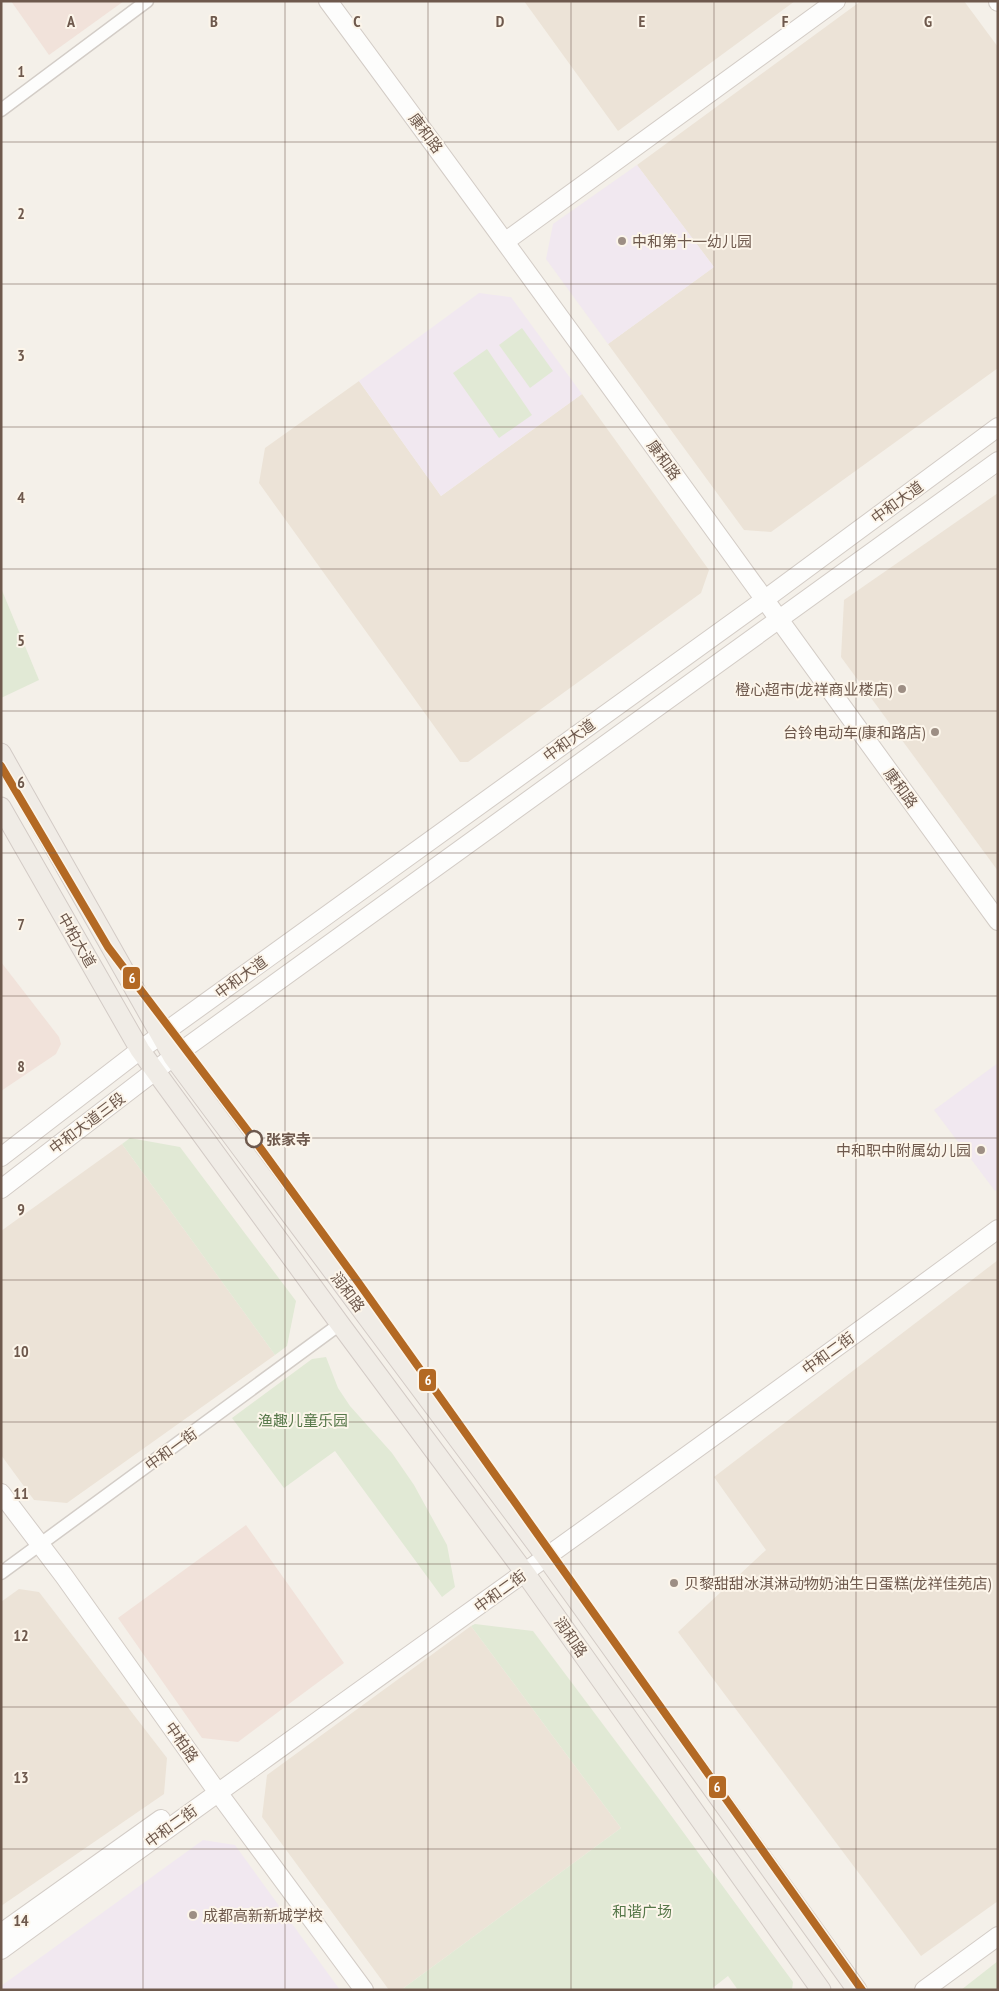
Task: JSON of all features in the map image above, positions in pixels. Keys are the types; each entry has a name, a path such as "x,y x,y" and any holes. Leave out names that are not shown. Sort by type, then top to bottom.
{"main road":[{"name":"中柏大道","path":"1,753 173,1057"},
{"name":"中柏大道","path":"1,807 140,1050 155,1071"},
{"name":"润和路","path":"173,1057 543,1553 857,1990"},
{"name":"润和路","path":"155,1071 522,1568 821,1990"}],"street":[{"path":"1,110 147,1"},
{"name":"康和路","path":"328,1 506,240 764,600 998,921"},
{"path":"506,240 836,1"},
{"name":"中和大道","path":"140,1050 764,600 998,427"},
{"name":"中和大道","path":"173,1057 998,461"},
{"name":"中和大道三段","path":"1,1156 140,1050"},
{"name":"中和大道三段","path":"1,1189 173,1057"},
{"name":"中和二街","path":"543,1553 998,1218"},
{"name":"中和二街","path":"1,1933 214,1788 998,1229"},
{"name":"中和一街","path":"1,1573 340,1324"},
{"name":"中柏路","path":"1,1493 40,1544 214,1788 364,1990"},
{"name":"中和二街","path":"1,1950 214,1788"},
{"path":"924,1990 998,1936"}],"shaded area":[{"path":"11,1 124,1 49,55"},
{"path":"524,1 795,1 618,131"},
{"path":"861,1 964,1 998,47 998,368 771,532 744,530 608,344 714,267 637,165"},
{"name":"中和第十一幼儿园","path":"637,165 714,267 608,344 546,259 553,224"},
{"path":"479,293 511,297 582,394 441,496 359,381"},
{"path":"359,381 441,496 582,394 709,570 701,593 468,762 460,762 259,483 265,448"},
{"path":"998,493 998,871 841,657 844,600"},
{"path":"1,962 59,1037 61,1044 56,1054 1,1091"},
{"name":"中和职中附属幼儿园","path":"998,1063 998,1189 995,1191 934,1110"},
{"path":"122,1144 275,1355 67,1503 34,1500 1,1455 1,1231"},
{"path":"998,1260 998,1901 921,1956 678,1632 766,1550 714,1477"},
{"path":"246,1525 344,1663 238,1742 202,1738 118,1618"},
{"path":"19,1589 39,1592 167,1758 164,1794 1,1906 1,1602"},
{"path":"471,1626 621,1828 401,1990 389,1990 262,1817 267,1775"},
{"name":"成都高新新城学校","path":"203,1840 235,1845 340,1990 1,1990 1,1986"}],"green space":[{"path":"522,328 553,371 530,388 499,345"},
{"path":"487,349 532,415 499,438 453,373"},
{"path":"1,588 39,680 1,698"},
{"path":"130,1138 180,1147 296,1301 287,1346 275,1355 122,1144"},
{"name":"渔趣儿童乐园","path":"326,1357 338,1388 350,1406 392,1453 414,1485 447,1545 455,1587 442,1597 335,1451 284,1488 232,1418 312,1359"},
{"name":"和谐广场","path":"475,1624 533,1631 793,1982 792,1990 738,1990 728,1976 710,1990 401,1990 621,1828 471,1626"},
{"path":"998,1961 998,1990 961,1990"}],"transit line":[{"name":"6","path":"1,766 108,947 253,1138 358,1282 862,1990"}],"place":[{"name":"中和第十一幼儿园","path":"622,241"},
{"name":"橙心超市(龙祥商业楼店)","path":"902,689"},
{"name":"台铃电动车(康和路店)","path":"935,732"},
{"name":"张家寺","path":"254,1139"},
{"name":"中和职中附属幼儿园","path":"981,1150"},
{"name":"贝黎甜甜冰淇淋动物奶油生日蛋糕(龙祥佳苑店)","path":"674,1583"},
{"name":"成都高新新城学校","path":"193,1915"}]}
